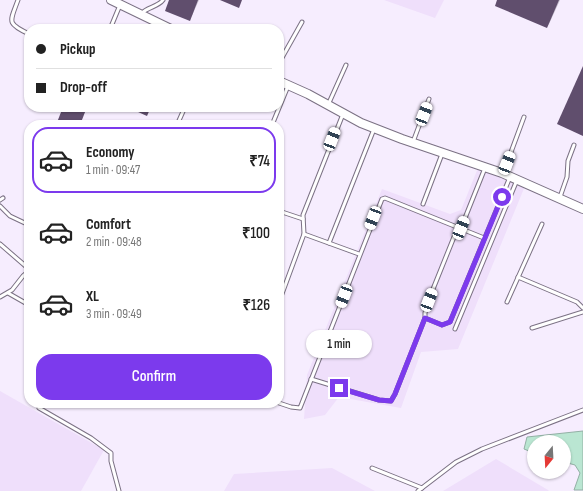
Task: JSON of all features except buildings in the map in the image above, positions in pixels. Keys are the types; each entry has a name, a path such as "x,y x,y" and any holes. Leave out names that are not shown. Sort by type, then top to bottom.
{"street":[{"path":"110,0 161,24"},
{"path":"284,84 308,94 343,114 375,128 511,177 583,209"}],"lane":[{"path":"18,0 11,18 15,28 24,32"},
{"path":"141,14 144,10 160,4 163,0"},
{"path":"112,24 120,4"},
{"path":"284,54 302,22"},
{"path":"327,106 346,65"},
{"path":"284,96 288,86"},
{"path":"413,142 430,99"},
{"path":"284,288 304,234 303,215 343,114"},
{"path":"455,330 511,177 507,163 524,117"},
{"path":"330,243 375,128"},
{"path":"560,199 567,177 568,161 574,145"},
{"path":"423,204 442,153"},
{"path":"312,379 379,400 391,401 425,318 429,300 459,227 486,168"},
{"path":"425,318 442,325 450,322 484,238 511,177"},
{"path":"284,404 300,408 378,205 382,199 385,198 484,238"},
{"path":"0,206 10,216 24,223"},
{"path":"284,212 303,219"},
{"path":"507,302 542,224"},
{"path":"304,234 360,254"},
{"path":"0,244 24,266"},
{"path":"0,297 8,293 24,275"},
{"path":"518,277 577,302 583,308"},
{"path":"8,293 24,302"},
{"path":"532,328 583,312"},
{"path":"39,408 91,438 111,453 111,461 119,491"},
{"path":"418,491 456,462 482,449 583,410"},
{"path":"372,468 422,488"}],"shaded area":[{"path":"384,0 444,0 435,18"},
{"path":"478,168 525,186 458,349 421,352 401,408 339,397 325,415 304,419 307,375 382,189 450,214 461,210"},
{"path":"0,391 24,405 24,408 30,408 104,450 81,491 0,491"},
{"path":"583,431 583,490 574,490 580,473 575,465 571,464 571,435 546,435"},
{"path":"527,437 527,450 524,449"},
{"path":"496,459 549,491 443,491"},
{"path":"332,468 375,491 224,491 234,474"}],"route":[{"path":"339,388 379,400 391,401 425,318 442,325 450,322 502,197"}]}
